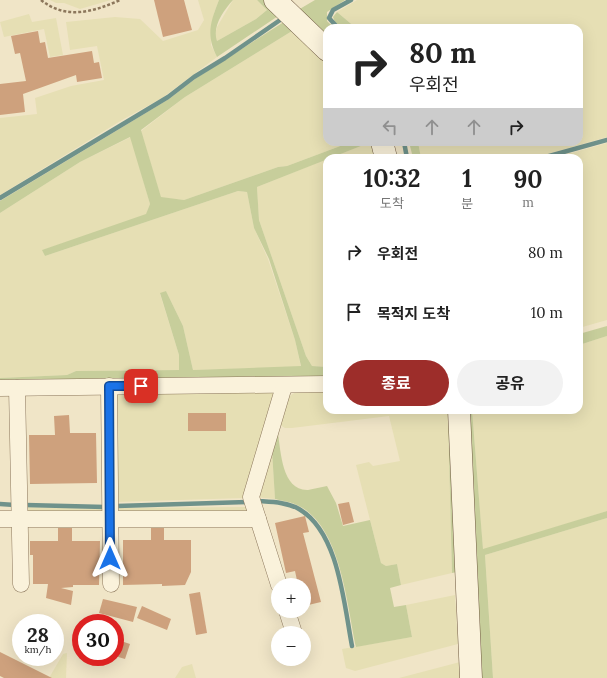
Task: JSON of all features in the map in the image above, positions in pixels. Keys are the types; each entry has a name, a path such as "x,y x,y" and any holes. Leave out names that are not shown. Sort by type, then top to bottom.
{"street":[{"path":"277,0 323,46"},
{"path":"0,388 109,386 284,386 323,384"},
{"path":"109,386 111,584"},
{"path":"277,578 251,497 284,386"},
{"path":"17,388 20,584"},
{"path":"459,414 471,678"},
{"path":"0,519 258,519"}],"path":[{"path":"41,0 60,11 78,13 93,10 120,0"}],"shaded area":[{"path":"50,0 111,0 80,9"},
{"path":"198,0 219,0 214,13 211,45 217,57 162,98 122,120 0,195 0,118 37,114 35,98 71,86 104,80 97,46 70,50 66,22 115,17 140,19 163,41 198,30 204,20"},
{"path":"233,0 257,0 267,10 256,19 217,41 215,35 217,27"},
{"path":"357,0 607,0 607,137 583,144 583,24 351,24 337,12"},
{"path":"29,14 32,22 56,18 63,55 50,57 44,29 4,37 0,22"},
{"path":"292,31 323,55 323,146 340,146 287,166 278,167 184,200 161,198 141,131 185,97"},
{"path":"131,137 150,204 146,215 43,250 45,256 238,191 247,192 254,228 268,259 295,340 301,367 193,370 183,326 166,291 160,294 179,355 180,370 76,371 67,375 0,378 0,213 80,162"},
{"path":"607,143 607,320 583,327 583,154 568,154"},
{"path":"361,146 377,146 380,154 340,154"},
{"path":"419,146 576,146 548,154 420,154"},
{"path":"323,161 323,367 312,366 306,356 259,220 257,187"},
{"path":"607,336 607,511 483,550 472,414 583,414 583,344"},
{"path":"323,390 323,414 448,414 452,573 401,585 397,564 386,566 381,563 356,465 369,462 373,466 400,461 389,416 285,428 280,425 284,404 291,395 298,391"},
{"path":"116,391 276,392 246,498 115,502"},
{"path":"271,435 275,499 255,497"},
{"path":"22,507 108,509 107,515 26,515"},
{"path":"247,507 248,511 121,515 115,508"},
{"path":"607,518 607,678 493,678 485,555"},
{"path":"455,595 458,644 355,671 346,668 342,649 412,637 406,605"},
{"path":"67,653 66,678 49,678 56,666 64,666 64,654"},
{"path":"460,662 461,678 399,678"},
{"path":"192,664 196,678 175,678 182,667"}],"green space":[{"path":"219,0 233,0 219,19 216,30 217,41 256,19 267,10 257,0 270,0 284,12 217,57 211,42 210,29"},
{"path":"315,0 345,0 327,12 327,21 330,24 323,24 323,35 298,10"},
{"path":"337,12 351,24 337,24 333,17"},
{"path":"290,18 292,31 185,97 141,130 161,197 184,200 278,167 287,166 340,146 361,146 341,154 323,154 323,161 257,187 259,220 306,356 312,366 323,367 323,379 0,382 0,378 67,375 76,371 179,370 179,355 160,293 166,291 183,326 193,370 301,366 295,340 269,259 254,228 247,192 238,191 45,256 42,250 146,214 150,204 130,137 80,162 0,213 0,201 169,99 195,79"},
{"path":"410,146 419,146 420,154 412,154"},
{"path":"607,326 607,336 583,344 583,333"},
{"path":"455,414 462,571 452,573 448,415"},
{"path":"463,414 472,414 483,549 607,511 607,518 485,555 493,678 478,678"},
{"path":"278,434 284,469 293,484 299,489 308,490 327,486 336,503 343,526 370,520 381,563 386,566 397,564 401,585 390,588 394,607 406,605 412,637 356,647 340,569 333,549 324,531 313,516 299,506 275,499 271,435"}],"building":[{"path":"154,0 184,0 192,30 163,37"},
{"path":"38,31 40,43 45,42 48,58 92,51 94,63 99,62 102,78 77,82 76,75 23,94 25,112 0,115 0,84 26,81 20,53 15,54 11,36"},
{"path":"188,413 226,413 226,431 188,431"},
{"path":"69,415 70,433 96,433 97,483 30,484 29,435 55,435 54,416"},
{"path":"349,502 354,522 343,525 338,504"},
{"path":"305,516 309,532 303,533 321,602 311,604 311,578 296,578 295,571 286,573 275,523"},
{"path":"58,528 72,528 72,541 100,541 99,585 73,585 73,587 61,588 73,591 71,605 46,598 48,584 33,584 33,555 30,555 30,541 58,541"},
{"path":"151,528 164,528 164,540 191,540 191,572 185,585 123,585 123,540 151,540"},
{"path":"200,592 207,633 196,635 189,594"},
{"path":"103,599 137,607 133,622 124,620 124,614 99,613"},
{"path":"142,606 171,619 167,630 137,618"},
{"path":"124,642 130,644 124,659"},
{"path":"0,652 12,658 12,666 28,666 52,678 4,678 0,676"}],"waterway":[{"path":"334,24 329,18 333,10 351,0"},
{"path":"0,198 168,97 194,77 225,58 283,18"},
{"path":"556,154 607,140"},
{"path":"405,146 406,154"},
{"path":"257,501 284,504 299,509 312,520 323,534 338,571 352,646"},
{"path":"117,506 247,502"},
{"path":"0,504 15,505"},
{"path":"26,505 105,507"}],"route":[{"path":"110,558 109,386 141,386"}]}
